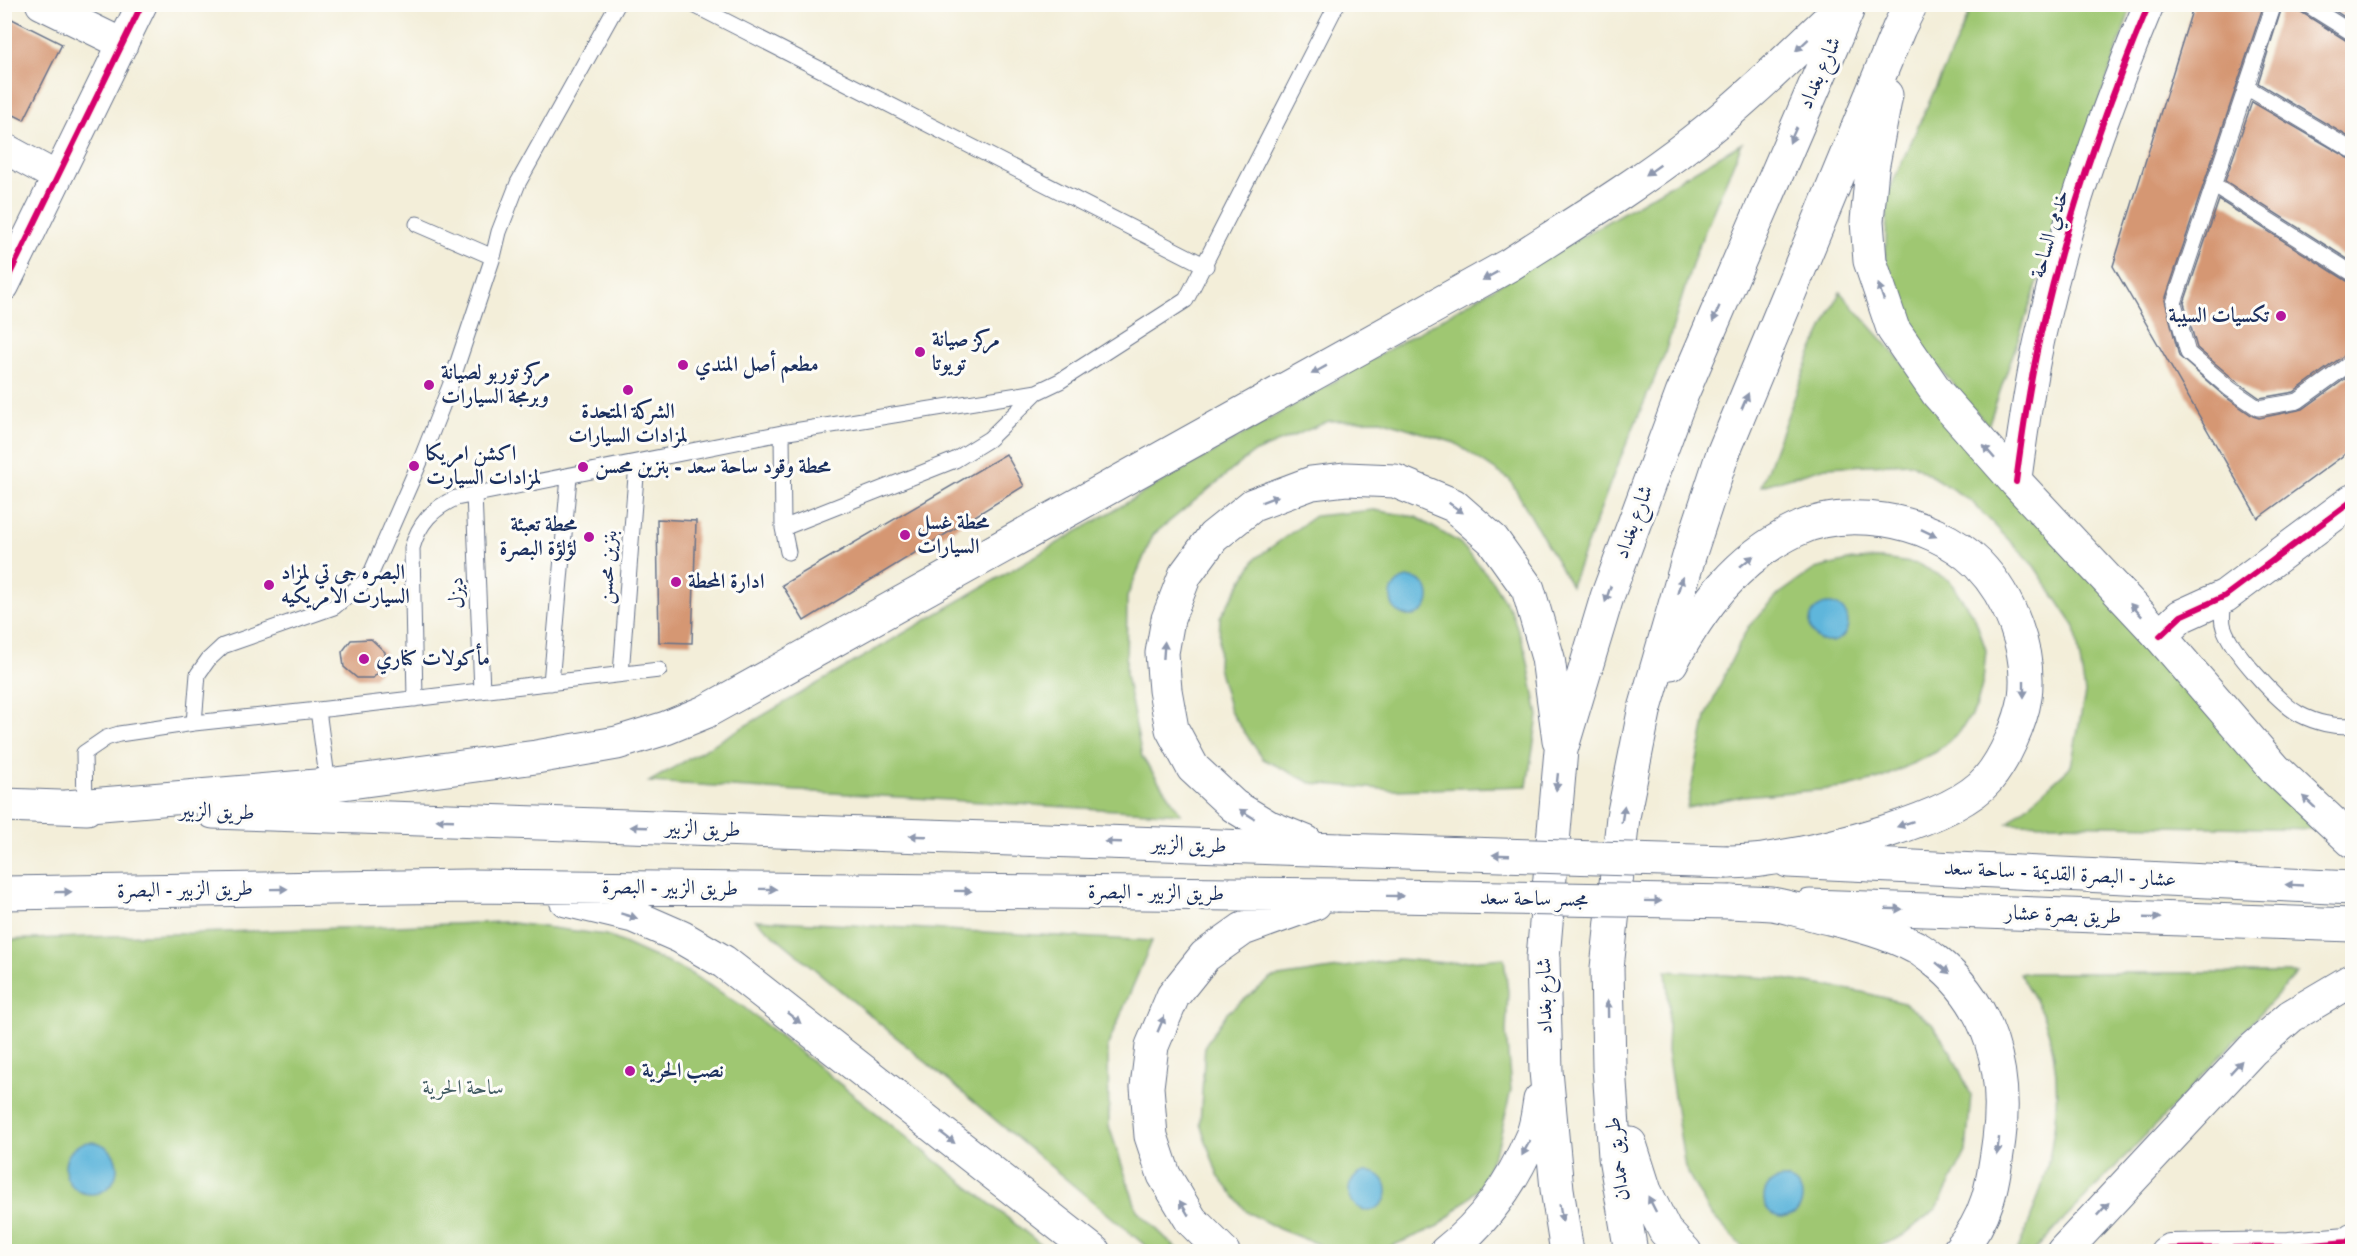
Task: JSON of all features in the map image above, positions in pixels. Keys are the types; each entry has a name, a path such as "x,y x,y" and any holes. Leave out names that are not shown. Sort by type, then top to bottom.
{"main road":[{"path":"4,805 76,807 328,784 536,757 617,743 666,728 705,712 1509,265 1601,206 1693,141 1775,70 1845,4"},
{"name":"شارع بغداد","path":"1546,1071 1543,958 1561,750 1607,597 1682,394 1850,4"},
{"path":"1905,16 1872,169 1867,221 1870,261 1893,328 1938,394 2016,482 2160,636 2276,769 2352,841"},
{"path":"1685,1251 1665,1231 1645,1191 1620,1118 1609,1067 1607,968 1623,817 1644,712 1690,553 1722,456 1905,16"},
{"path":"1340,850 1296,840 1234,806 1193,768 1172,729 1165,690 1162,653 1168,619 1185,575 1214,537 1253,505 1312,483 1346,479 1395,481 1453,505 1493,540 1528,589 1548,658 1561,750"},
{"path":"2160,636 2181,616 2225,596 2352,501"},
{"path":"1644,712 1689,630 1721,586 1761,550 1797,529 1833,519 1865,517 1891,521 1920,529 1954,545 1978,564 2001,593 2016,625 2024,660 2025,697 2011,742 1987,780 1957,804 1913,821 1860,839 1767,860"},
{"name":"طريق الزبير","path":"76,807 1340,850"},
{"name":"مجسر ساحة سعد","path":"1340,850 1728,862 1767,860"},
{"name":"عشار - البصرة القديمة - ساحة سعد","path":"1767,860 2352,888"},
{"path":"469,886 568,900 633,916 681,938 724,962 1094,1251"},
{"name":"طريق الزبير - البصرة","path":"4,893 469,886 1336,895"},
{"path":"1223,1251 1191,1220 1164,1175 1151,1136 1148,1106 1147,1087 1152,1046 1173,996 1205,956 1243,929 1336,895"},
{"name":"مجسر ساحة سعد","path":"1336,895 1773,904"},
{"path":"1773,904 1865,927 1916,947 1949,972 1978,1008 1992,1041 2000,1074 2002,1112 1994,1182 1987,1208 1971,1238 1958,1251"},
{"name":"طريق بصرة عشار","path":"1773,904 2352,925"},
{"path":"2063,1251 2252,1050 2291,1016 2352,980"},
{"name":"طريق حمدان","path":"1609,1067 1615,1157 1631,1251"},
{"path":"1446,1251 1476,1227 1500,1197 1533,1135 1546,1071"},
{"path":"1546,1071 1557,1189 1567,1251"}],"street":[{"path":"41,4 123,44"},
{"path":"4,286 142,4"},
{"name":"خدمي الساحة","path":"2016,482 2043,321 2063,242 2087,164 2113,92 2149,4"},
{"path":"4,148 57,177"},
{"path":"2165,1251 2169,1249 2289,1247 2347,1242 2352,1238"}],"lane":[{"path":"692,4 1206,266"},
{"path":"415,699 412,548 420,526 436,509 456,498 782,433 1037,392 1060,381 1186,300 1206,266 1337,4"},
{"path":"2274,4 2174,303 2188,353 2230,389 2258,408 2298,401 2352,362"},
{"path":"2306,4 2352,33"},
{"path":"194,723 198,675 208,660 223,646 334,607 369,578 446,396 502,224 518,183 617,5"},
{"path":"2246,87 2352,150"},
{"path":"2213,185 2352,273"},
{"path":"417,224 493,257"},
{"path":"783,528 955,460 989,439 1037,392"},
{"path":"782,433 783,528 788,552"},
{"name":"بنزين محسن","path":"621,675 637,463"},
{"path":"551,683 569,477"},
{"name":"ديزل","path":"474,494 482,691"},
{"path":"2225,596 2222,619 2229,640 2286,705 2314,720 2345,726 2352,725"},
{"path":"76,807 84,753 95,744 119,734 194,723 659,670"},
{"path":"318,710 328,784"}],"green space":[{"path":"1973,5 2132,5 1988,426 1926,352 1885,262 1888,193"},
{"path":"1742,143 1696,252 1664,356 1617,466 1571,586 1510,480 1455,443 1381,420 1329,421 1253,453 1153,535 1127,597 1126,675 1142,757 1181,814 649,782"},
{"path":"1840,292 2318,829 2008,823 2071,766 2085,693 2075,627 2034,566 1971,501 1911,463 1826,467 1761,486 1810,356"},
{"path":"1374,510 1416,517 1460,543 1491,579 1511,611 1526,652 1538,716 1527,786 1394,790 1311,783 1263,759 1230,711 1218,667 1220,617 1256,558 1315,516"},
{"path":"1882,559 1918,564 1949,580 1975,618 1986,650 1983,681 1976,708 1960,731 1936,752 1883,778 1844,788 1742,796 1687,808 1706,717 1748,627 1779,594 1815,569 1852,560"},
{"path":"756,920 1152,941 1108,1045 1109,1126 1137,1210 1179,1251 1152,1251"},
{"name":"ساحة الحرية","path":"505,922 606,935 688,972 741,1005 1049,1251 5,1252 5,940"},
{"path":"1504,958 1508,992 1506,1032 1511,1090 1499,1142 1479,1188 1439,1226 1382,1250 1325,1247 1279,1229 1247,1212 1218,1176 1200,1124 1205,1045 1227,1013 1272,978 1398,959 1446,963"},
{"path":"1666,971 1783,979 1862,992 1904,1003 1932,1024 1951,1052 1971,1095 1966,1152 1937,1208 1900,1238 1866,1251 1745,1250 1710,1213 1685,1168 1667,1051 1669,1005"},
{"path":"2019,973 2297,973 2194,1085 2034,1251 2017,1251 2039,1195 2047,1166 2053,1137 2056,1077 2052,1047 2044,1018"}],"water":[{"path":"1410,578 1424,583 1429,597 1424,611 1410,616 1396,611 1391,597 1396,583"},
{"path":"1829,604 1843,609 1848,623 1843,637 1829,642 1815,637 1810,623 1815,609"},
{"path":"91,1142 101,1144 109,1150 115,1158 117,1168 115,1178 109,1186 101,1192 91,1194 81,1192 73,1186 67,1178 65,1168 67,1158 73,1150 81,1144"},
{"path":"1368,1172 1382,1177 1387,1191 1382,1205 1368,1210 1354,1205 1349,1191 1354,1177"},
{"path":"1783,1179 1797,1184 1802,1198 1797,1212 1783,1217 1769,1212 1764,1198 1769,1184"}],"building":[{"path":"2194,4 2264,4 2165,300 2179,356 2224,396 2259,418 2303,409 2352,374 2352,449 2258,518 2113,266"},
{"path":"2283,4 2296,4 2301,12 2352,43 2352,139 2258,83"},
{"path":"2325,4 2352,4 2352,22"},
{"path":"4,15 62,44 24,120 4,110"},
{"path":"2252,102 2352,160 2352,262 2225,181"},
{"path":"2219,200 2352,283 2352,352 2294,392 2260,398 2197,348 2184,303"},
{"name":"محطة غسل السيارات","path":"1006,454 1024,486 804,621 782,585"},
{"name":"ادارة المحطة","path":"657,519 696,521 692,643 659,642"},
{"name":"مأكولات كناري","path":"371,639 385,652 385,665 373,678 357,678 344,667 342,652 351,640"}],"cycle path":[{"path":"4,286 142,4"},
{"path":"2016,482 2035,360 2065,239 2103,121 2149,4"},
{"path":"2160,636 2181,616 2225,596 2352,501"},
{"path":"2165,1252 2169,1249 2289,1247 2347,1242 2352,1238"}],"place":[{"name":"تكسيات السيبة","path":"2281,316"},
{"name":"مركز صيانة تويوتا","path":"920,352"},
{"name":"مطعم أصل المندي","path":"683,365"},
{"name":"مركز توربو لصيانة وبرمجة السيارات","path":"429,385"},
{"name":"الشركة المتحدة لمزادات السيارات","path":"628,390"},
{"name":"اكشن امريكا لمزادات السيارت","path":"414,466"},
{"name":"محطة وقود ساحة سعد - بنزين محسن","path":"583,467"},
{"name":"محطة غسل السيارات","path":"905,535"},
{"name":"محطة تعبئة لؤلؤة البصرة","path":"589,537"},
{"name":"ادارة المحطة","path":"676,582"},
{"name":"البصره جي تي لمزاد السيارت الامريكيه","path":"269,585"},
{"name":"مأكولات كناري","path":"364,659"},
{"name":"نصب الحرية","path":"630,1071"}]}
